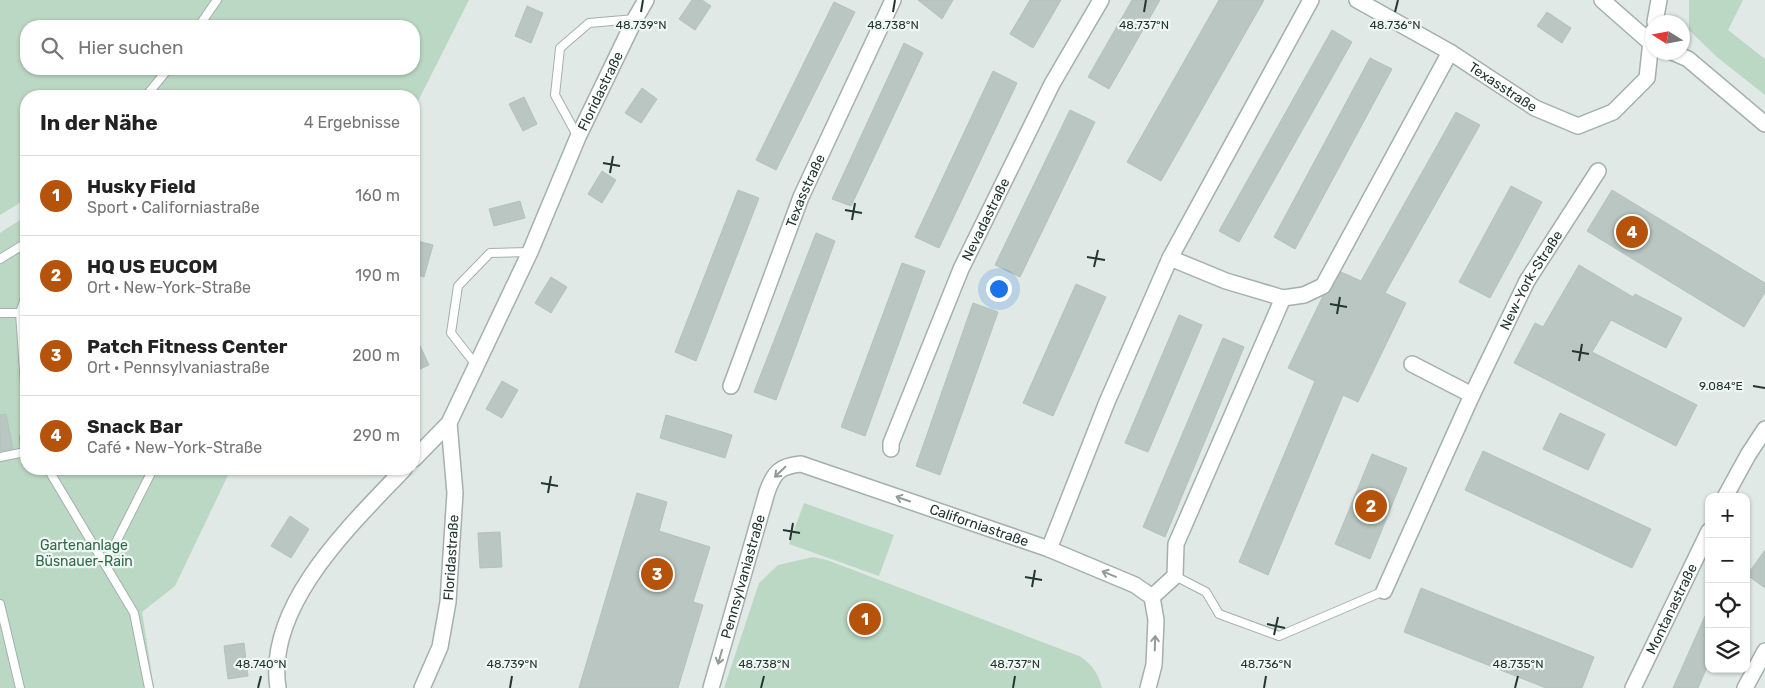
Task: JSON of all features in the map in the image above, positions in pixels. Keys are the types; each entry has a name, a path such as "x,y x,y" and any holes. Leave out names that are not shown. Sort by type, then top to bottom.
{"street":[{"name":"Floridastraße","path":"420,453 449,424 530,252 578,137 646,0"},
{"name":"Texasstraße","path":"731,386 801,197 893,0"},
{"name":"Nevadastraße","path":"890,449 961,269 1050,89 1101,0"},
{"path":"1048,549 1107,402 1170,258 1311,0"},
{"name":"Texasstraße","path":"1357,0 1450,52 1535,108 1578,126 1613,112 1647,78 1649,60"},
{"path":"1602,0 1645,34"},
{"path":"1656,15 1659,0"},
{"path":"1170,258 1226,281 1283,298 1304,295 1324,286 1450,52"},
{"path":"1689,60 1765,124"},
{"name":"New-York-Straße","path":"1384,591 1472,395 1527,281 1598,171"},
{"path":"1148,688 1154,665 1156,620 1152,597 1175,576 1176,544 1283,298"},
{"path":"1412,364 1472,395"},
{"name":"Floridastraße","path":"422,688 440,647 448,602 455,493 449,424"},
{"path":"1727,493 1765,429"},
{"name":"Californiastraße","path":"801,464 1048,549 1135,585 1152,597"},
{"name":"Pennsylvaniastraße","path":"711,688 771,482 778,472 787,465 801,464"},
{"path":"278,688 276,672 279,640 302,588 342,534 398,475"},
{"name":"Montanastraße","path":"1633,688 1705,538"},
{"path":"1745,688 1765,652"}],"lane":[{"path":"203,20 217,0"},
{"name":"Floridastraße","path":"578,137 555,95 560,48 589,23 635,19"},
{"path":"151,90 163,75"},
{"path":"0,259 20,247"},
{"path":"476,366 451,333 458,286 490,253 530,252"},
{"path":"0,312 20,313"},
{"path":"0,457 20,453"},
{"path":"52,475 134,613 149,688"},
{"path":"104,564 150,475"},
{"path":"1175,576 1206,592 1219,614 1279,636 1384,591"},
{"path":"0,604 20,688"}],"green space":[{"path":"0,0 469,0 420,97 420,90 20,90 20,203 0,215"},
{"path":"1689,0 1743,0 1728,30 1765,59 1765,95 1717,57 1690,31"},
{"name":"Gartenanlage Büsnauer-Rain","path":"20,220 20,475 228,475 175,586 142,612 154,688 0,688 0,233"},
{"path":"804,503 894,535 879,576 789,544"},
{"path":"813,557 827,560 1079,656 1094,669 1102,688 724,688 759,583 778,565"}],"building":[{"path":"692,0 702,0 711,6 695,30 679,19"},
{"path":"918,0 953,0 942,19"},
{"path":"1030,0 1061,0 1033,48 1010,34"},
{"path":"1132,0 1160,0 1109,89 1088,77"},
{"path":"1219,0 1264,0 1161,181 1127,162"},
{"path":"834,2 855,12 776,170 756,160"},
{"path":"527,6 543,13 531,43 515,36"},
{"path":"1547,12 1571,28 1562,43 1537,26"},
{"path":"1332,30 1352,42 1239,242 1219,231"},
{"path":"904,43 923,53 851,206 832,199"},
{"path":"1370,58 1392,69 1295,249 1274,237"},
{"path":"993,71 1017,83 939,248 915,237"},
{"path":"642,88 657,99 641,123 625,113"},
{"path":"524,97 537,124 523,131 509,104"},
{"path":"1070,110 1095,122 1020,277 995,265"},
{"path":"1456,112 1480,125 1385,293 1406,303 1358,402 1343,395 1268,575 1239,562 1315,381 1288,368 1323,296 1331,290 1341,272 1361,281"},
{"path":"602,171 616,180 602,203 588,194"},
{"path":"1511,186 1542,202 1490,298 1459,282"},
{"path":"738,190 759,198 696,361 675,352"},
{"path":"1612,190 1765,283 1765,292 1744,327 1587,231"},
{"path":"520,201 525,218 494,226 489,209"},
{"path":"816,233 835,241 776,400 754,392"},
{"path":"420,242 433,245 424,277 420,276"},
{"path":"902,263 925,271 865,436 841,427"},
{"path":"1579,265 1633,297 1635,294 1682,318 1666,348 1611,320 1592,352 1697,405 1676,446 1514,363 1535,323 1543,327"},
{"path":"551,277 567,287 551,313 535,303"},
{"path":"1076,284 1106,297 1053,416 1023,403"},
{"path":"973,303 998,312 940,475 916,466"},
{"path":"1179,315 1202,325 1148,452 1125,443"},
{"path":"1223,338 1244,347 1165,537 1143,527"},
{"path":"420,346 429,365 420,369"},
{"path":"502,381 518,390 502,418 486,409"},
{"path":"1560,413 1605,434 1588,470 1543,449"},
{"path":"6,414 13,449 0,451 0,415"},
{"path":"666,415 732,435 725,458 660,438"},
{"path":"1483,451 1651,529 1632,568 1465,490"},
{"path":"1372,454 1407,468 1370,559 1335,544"},
{"path":"637,493 667,502 659,531 710,547 693,602 703,605 678,688 579,688"},
{"path":"290,516 309,529 291,558 271,546"},
{"path":"500,532 502,567 480,568 478,533"},
{"path":"1765,550 1765,588 1750,577 1750,571"},
{"path":"1421,588 1594,657 1582,688 1546,688 1404,632"},
{"path":"1705,616 1705,671 1698,688 1673,688"},
{"path":"244,643 248,676 228,679 224,646"}],"place":[{"name":"Snack Bar","path":"1632,232"},
{"name":"HQ US EUCOM","path":"1371,506"},
{"name":"Patch Fitness Center","path":"657,574"},
{"name":"Husky Field","path":"865,619"}]}
